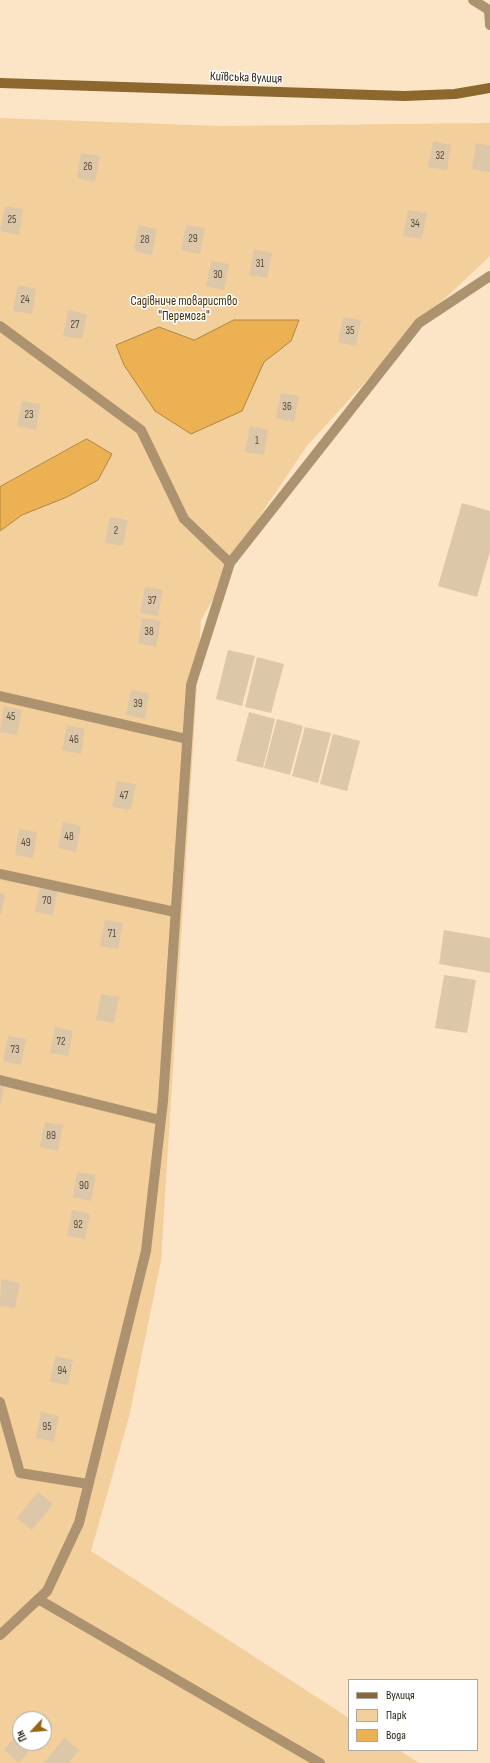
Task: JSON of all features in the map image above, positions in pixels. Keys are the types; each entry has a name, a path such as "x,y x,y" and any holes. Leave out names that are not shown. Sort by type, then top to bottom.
{"main road":[{"name":"Київська вулиця","path":"0,83 404,96 455,94 490,88"}],"street":[{"path":"473,0 489,10 490,25"},
{"path":"0,1635 47,1591 79,1524 146,1251 160,1120 191,685 230,564 419,323 490,276"},
{"path":"0,326 140,430 184,519 230,564"},
{"path":"0,696 187,739"},
{"path":"0,874 175,912"},
{"path":"0,1080 160,1120"},
{"path":"0,1402 20,1473 88,1484"},
{"path":"38,1599 320,1763"}],"green space":[{"name":"Садівниче товариство \"Перемога\"","path":"0,118 220,126 490,123 490,256 419,323 307,446 265,508 201,620 161,1261 129,1417 91,1551 348,1717 348,1751 401,1751 419,1763 0,1763"}],"water":[{"path":"234,320 299,320 291,341 264,362 242,411 191,434 155,411 124,365 116,345 159,327 194,340"},
{"path":"87,439 112,454 98,480 67,497 22,515 0,531 0,487"}],"building":[{"path":"433,141 451,145 447,170 428,167"},
{"path":"476,143 490,146 490,172 472,169"},
{"path":"81,153 100,156 95,182 77,178"},
{"path":"5,206 23,209 19,235 0,231"},
{"path":"408,210 427,213 422,239 403,236"},
{"path":"138,225 157,229 152,255 134,251"},
{"path":"186,225 205,228 200,254 181,250"},
{"path":"254,249 272,253 267,278 249,275"},
{"path":"211,261 229,264 224,290 206,286"},
{"path":"18,285 36,289 32,314 13,311"},
{"path":"68,310 87,314 82,339 63,336"},
{"path":"343,317 361,320 356,346 338,342"},
{"path":"281,393 299,396 294,422 276,418"},
{"path":"22,401 40,404 36,430 17,426"},
{"path":"250,426 268,430 264,455 245,452"},
{"path":"462,503 490,511 490,551 477,597 438,586"},
{"path":"110,517 128,520 123,546 105,543"},
{"path":"145,587 163,590 158,616 140,613"},
{"path":"142,618 161,621 156,647 138,643"},
{"path":"228,650 255,656 242,706 216,699"},
{"path":"257,657 284,664 271,713 245,707"},
{"path":"131,690 149,693 145,719 126,715"},
{"path":"4,706 22,710 17,735 0,732"},
{"path":"249,712 275,719 263,768 236,761"},
{"path":"277,719 303,726 290,775 264,768"},
{"path":"67,725 85,729 81,754 62,750"},
{"path":"305,727 331,733 318,783 292,776"},
{"path":"333,734 360,741 347,791 320,784"},
{"path":"117,781 136,784 131,810 112,807"},
{"path":"63,822 81,826 76,852 58,848"},
{"path":"19,829 37,832 33,858 15,855"},
{"path":"40,886 58,889 53,915 35,912"},
{"path":"0,893 5,894 1,914 0,914"},
{"path":"105,920 123,923 118,949 100,946"},
{"path":"444,930 490,938 490,973 439,964"},
{"path":"444,975 476,980 467,1033 435,1028"},
{"path":"101,994 119,997 114,1023 96,1020"},
{"path":"55,1027 73,1031 68,1056 50,1053"},
{"path":"8,1036 26,1039 21,1065 3,1061"},
{"path":"0,1084 4,1085 1,1104 0,1104"},
{"path":"45,1122 63,1125 58,1151 40,1147"},
{"path":"77,1172 96,1175 91,1201 73,1197"},
{"path":"72,1210 90,1214 85,1239 67,1236"},
{"path":"1,1279 20,1283 15,1308 0,1306"},
{"path":"55,1356 73,1360 68,1385 50,1382"},
{"path":"41,1412 59,1416 54,1442 36,1438"},
{"path":"38,1492 53,1504 32,1530 17,1518"},
{"path":"64,1738 79,1750 69,1763 44,1763"},
{"path":"12,1740 12,1751 29,1751 19,1763 4,1750"}]}
